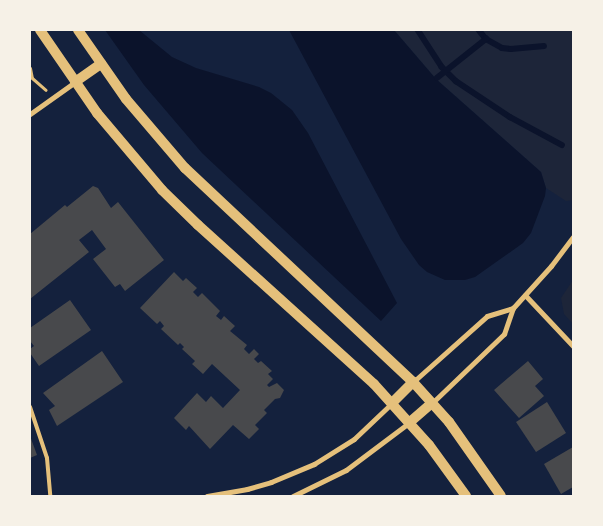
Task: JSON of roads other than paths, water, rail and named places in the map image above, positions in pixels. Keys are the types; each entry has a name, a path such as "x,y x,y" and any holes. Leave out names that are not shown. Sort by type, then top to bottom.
{"main road":[{"path":"40,30 75,82 128,152 162,190 392,403 410,422 466,496"},
{"path":"78,30 126,99 192,175 413,382 481,465 502,496"},
{"path":"75,82 101,64"},
{"path":"392,403 413,382"},
{"path":"410,422 432,403"}],"street":[{"path":"30,114 75,82"},
{"path":"432,403 504,334 513,308 551,266 573,236"},
{"path":"525,295 573,346"},
{"path":"413,382 487,316 513,308"},
{"path":"207,496 247,490 314,464 354,439 392,403"},
{"path":"293,496 346,470 410,422"}],"lane":[{"path":"30,407 47,458 50,496"}],"waterway":[{"path":"418,30 442,67 456,81 510,117 562,145"},
{"path":"479,30 486,39 502,48 544,46"},
{"path":"437,78 486,39"}]}
